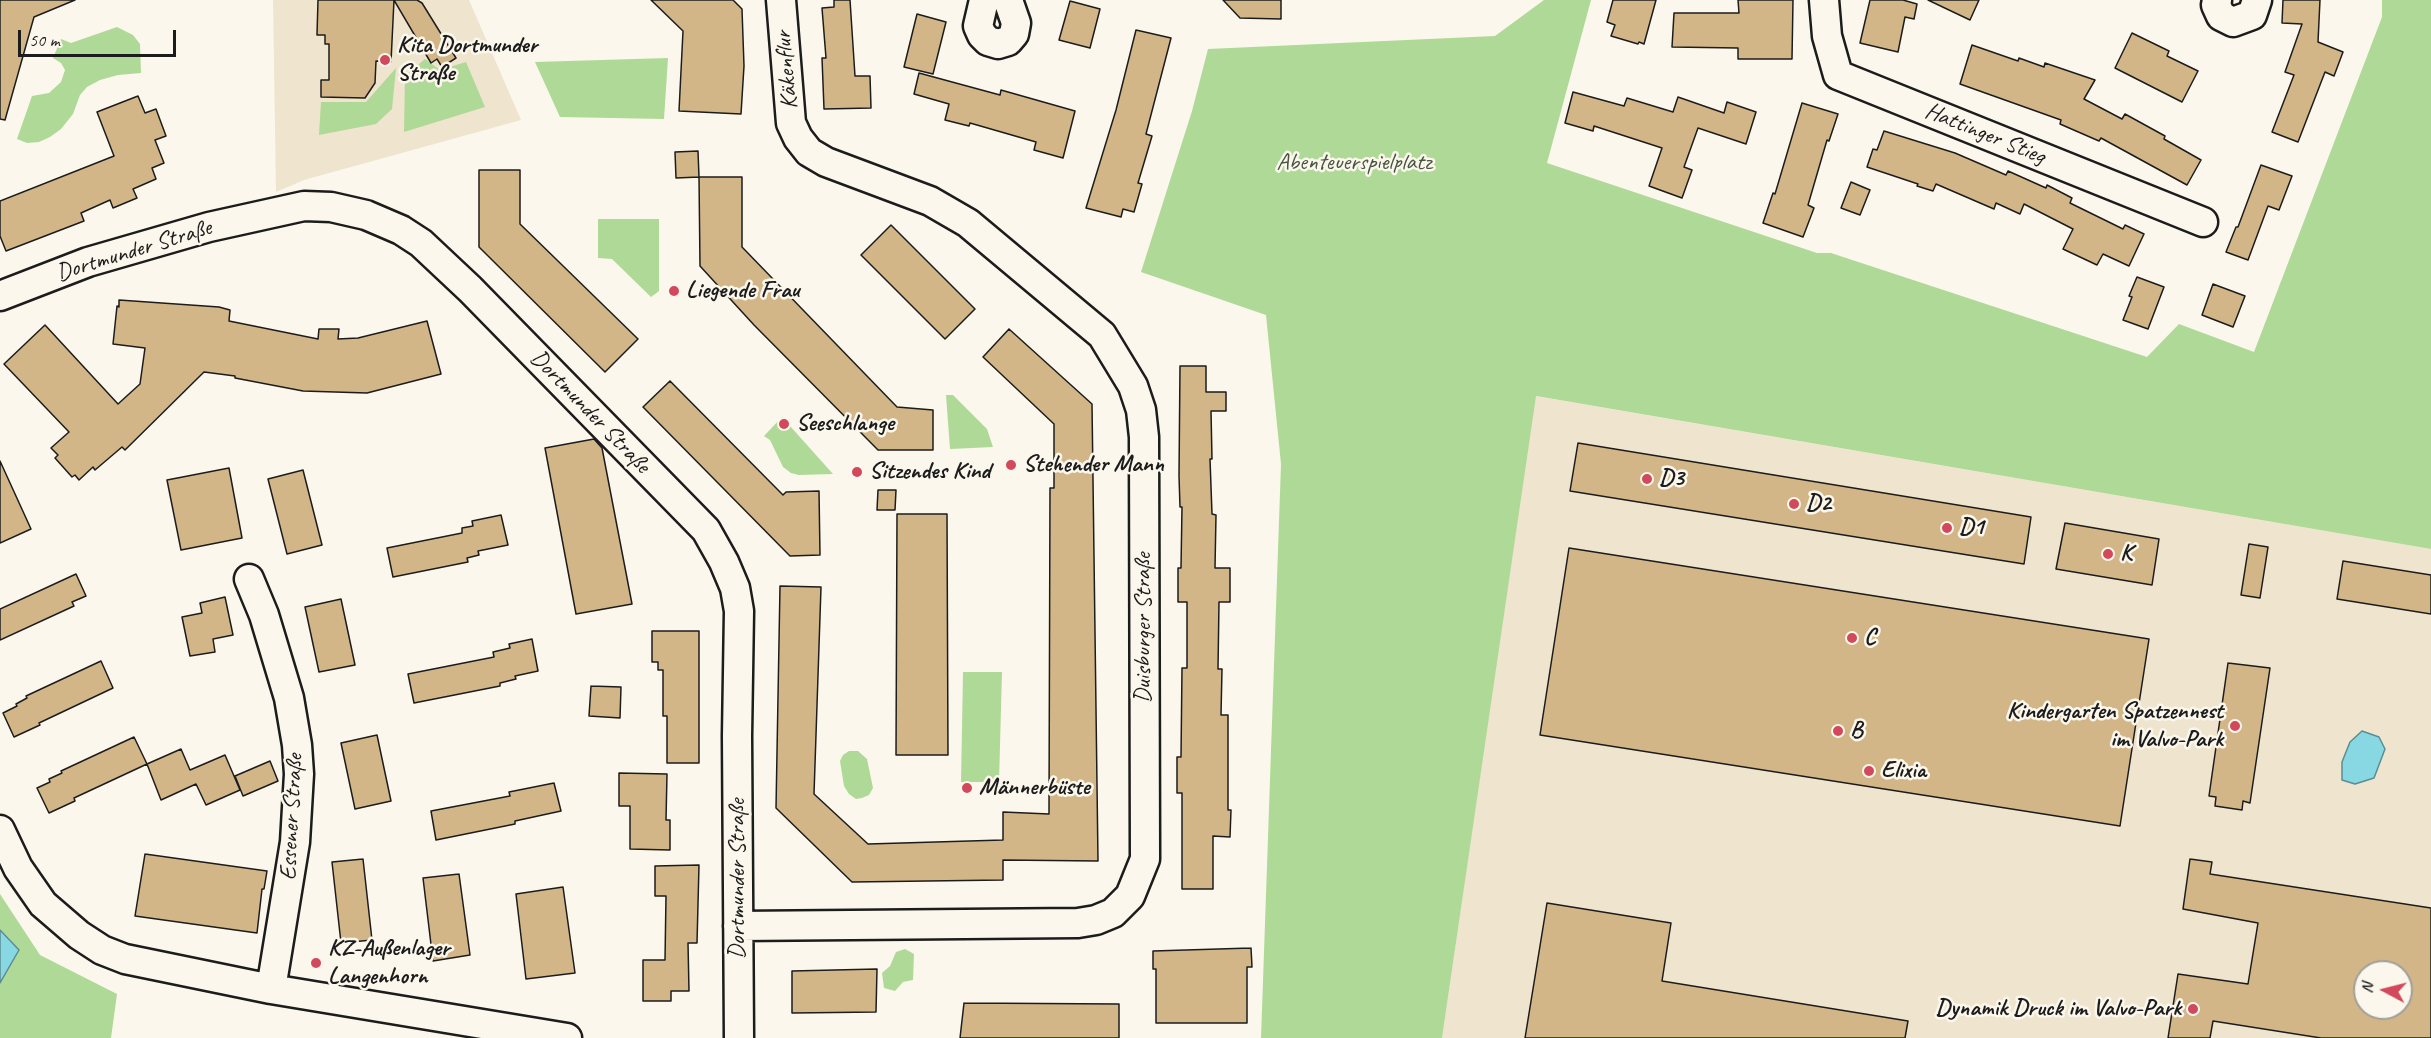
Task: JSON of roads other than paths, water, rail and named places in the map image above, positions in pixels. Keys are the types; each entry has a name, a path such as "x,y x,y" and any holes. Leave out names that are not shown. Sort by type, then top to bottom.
{"street":[{"name":"Käkenflur","path":"781,0 789,109 791,123 798,138"},
{"path":"984,0 978,26 988,41 998,44 1008,41 1014,34 1016,23 1008,0"},
{"name":"Hattinger Stieg","path":"1824,0 1827,36 1838,75 2203,222"},
{"path":"2217,0 2216,5 2221,16 2232,22 2252,15 2257,0"},
{"name":"Duisburger Straße","path":"738,926 1078,923 1096,920 1113,913 1130,896 1145,859 1144,437 1141,410 1133,386 1102,335 968,223 930,201 826,162 809,152 798,138"},
{"name":"Dortmunder Straße","path":"0,296 88,262 209,227 304,206 331,207 366,215 401,230 421,243 470,289 706,530 735,588 739,611 736,736 739,1038"},
{"name":"Essener Straße","path":"249,579 264,615 289,698 297,745 299,774 295,842 271,988"},
{"path":"0,830 18,868 44,904 79,935 102,950 125,959 271,988 567,1038"}],"water":[{"path":"2362,731 2379,737 2385,749 2374,778 2355,784 2342,780 2342,762 2350,742"},
{"path":"0,930 19,950 0,983"}],"place":[{"name":"Kita Dortmunder Straße","path":"385,60"},
{"name":"Liegende Frau","path":"674,291"},
{"name":"Seeschlange","path":"784,424"},
{"name":"Stehender Mann","path":"1011,465"},
{"name":"Sitzendes Kind","path":"857,472"},
{"name":"D3","path":"1647,479"},
{"name":"D2","path":"1794,504"},
{"name":"D1","path":"1947,528"},
{"name":"K","path":"2108,554"},
{"name":"C","path":"1852,638"},
{"name":"Kindergarten Spatzennest im Valvo-Park","path":"2235,726"},
{"name":"B","path":"1838,731"},
{"name":"Elixia","path":"1869,771"},
{"name":"Männerbüste","path":"967,788"},
{"name":"KZ-Außenlager Langenhorn","path":"316,963"},
{"name":"Dynamik Druck im Valvo-Park","path":"2193,1009"}],"park label":[{"name":"Abenteuerspielplatz","path":"1354,163"}]}
